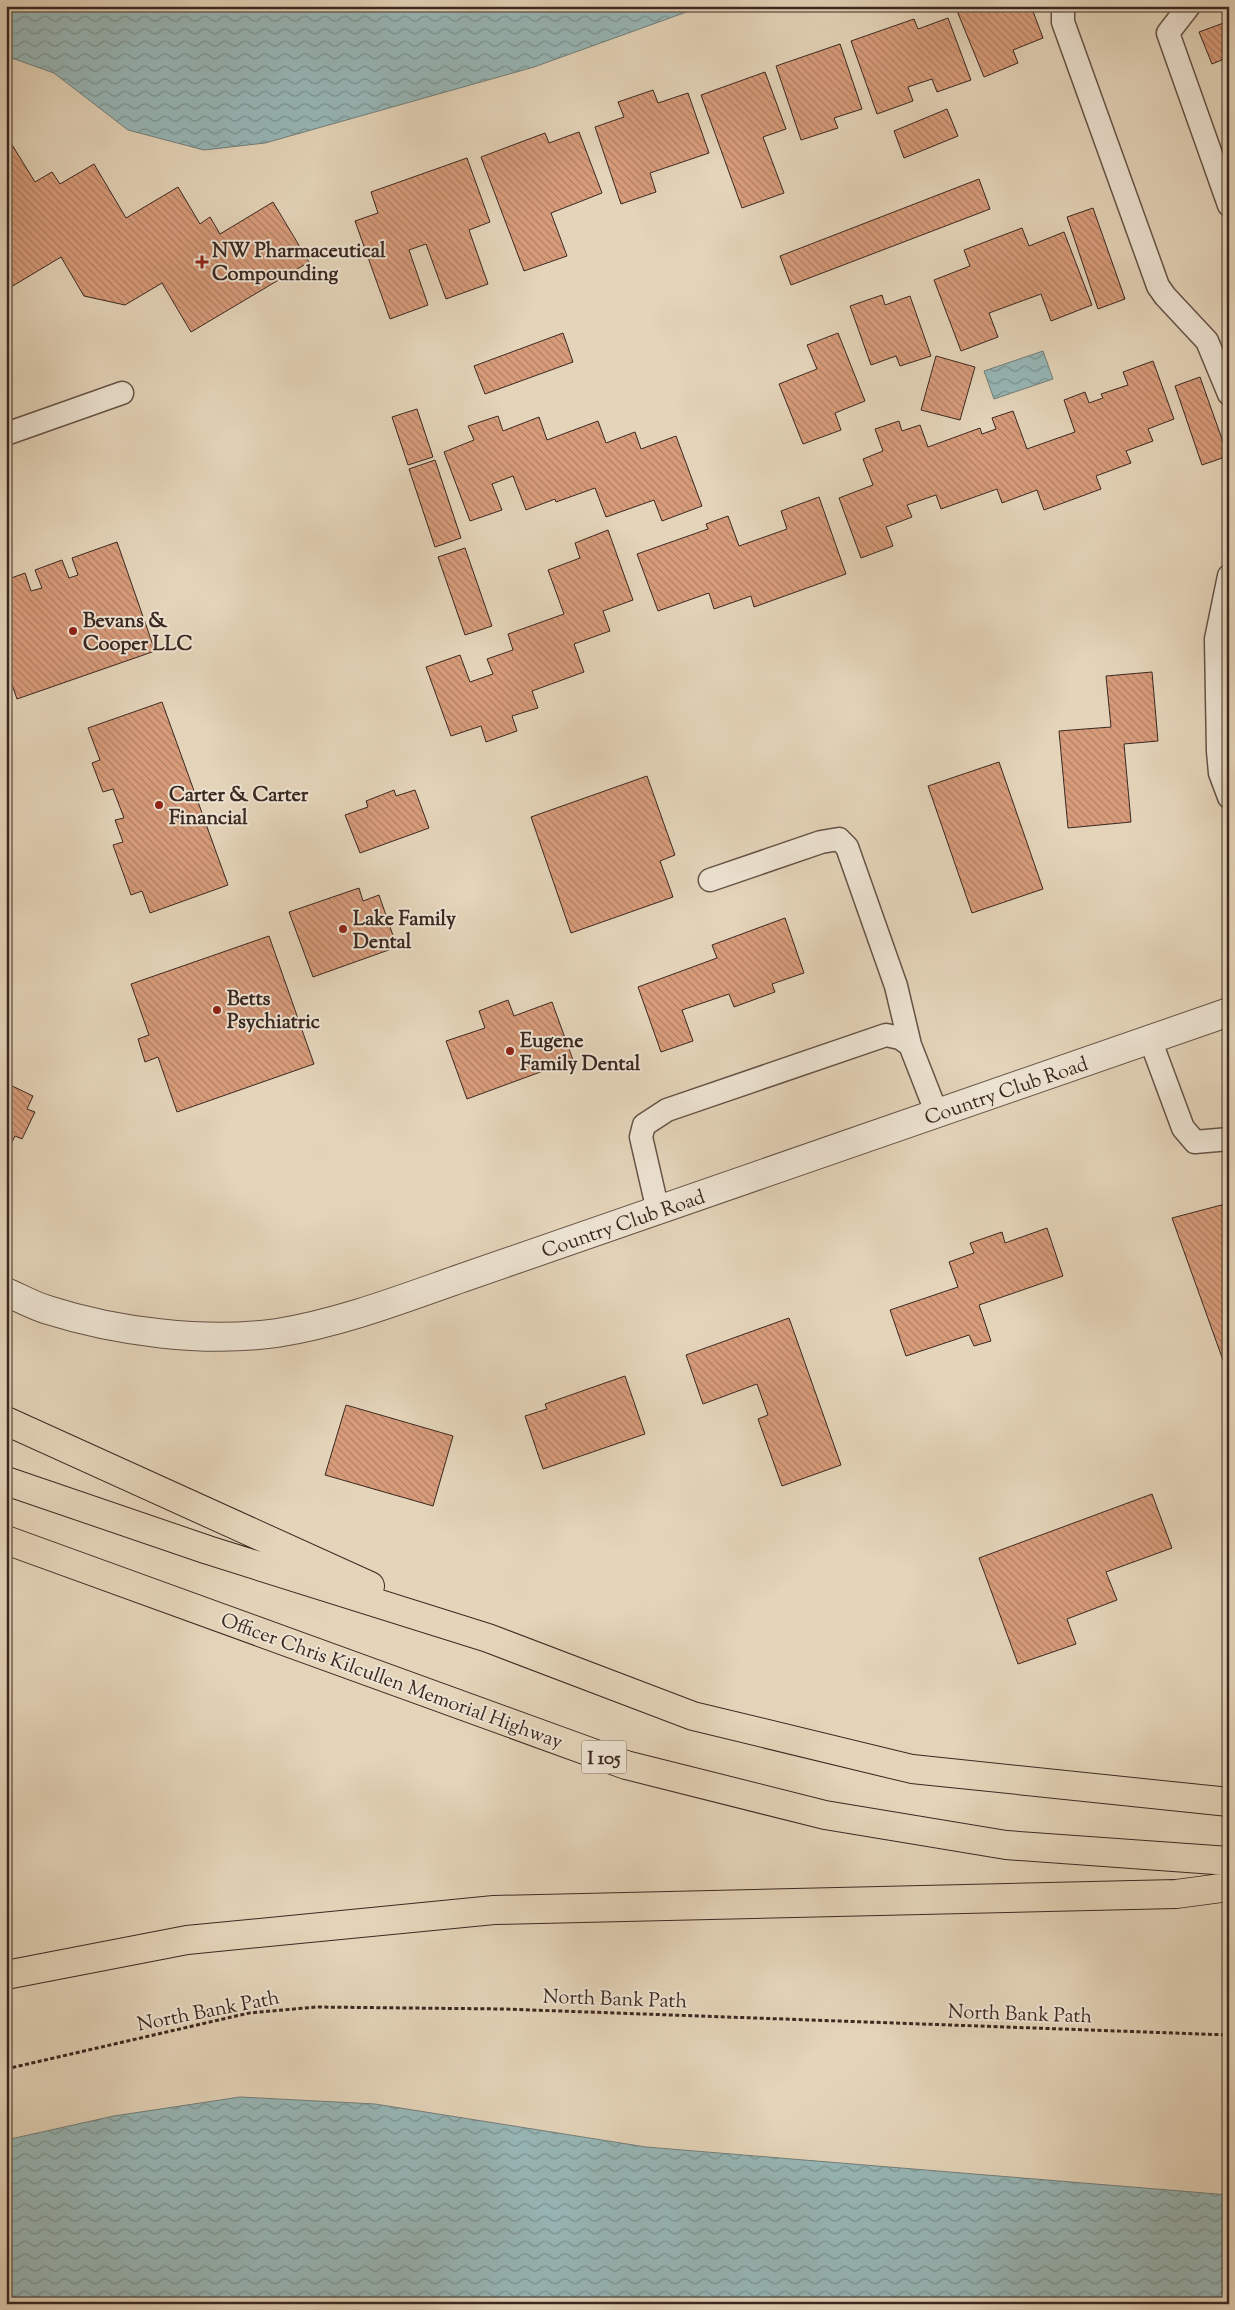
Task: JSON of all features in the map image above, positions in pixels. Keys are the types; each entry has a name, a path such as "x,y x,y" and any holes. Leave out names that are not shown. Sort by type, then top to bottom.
{"highway":[{"path":"6,1421 488,1638"},
{"path":"6,1481 208,1550 488,1638 693,1716 912,1769 1229,1802"},
{"name":"Officer Chris Kilcullen Memorial Highway","path":"6,1540 626,1765 825,1814 1006,1845 1229,1862"},
{"path":"6,1975 187,1940 494,1910 1176,1894 1229,1887"}],"street":[{"name":"Country Club Road","path":"6,1292 46,1310 93,1322 189,1335 256,1336 320,1324 360,1313 658,1211 1229,1012"}],"lane":[{"path":"1063,6 1062,22 1158,286 1207,341 1229,394"},
{"path":"1189,6 1168,33 1229,205"},
{"path":"6,434 122,393"},
{"path":"1229,576 1216,639 1218,751 1220,773 1229,797"},
{"path":"710,880 821,842 839,840 847,847 896,986 910,1045 937,1114"},
{"path":"658,1211 640,1137 644,1125 667,1110 886,1035 900,1038 910,1045"},
{"path":"1150,1039 1183,1128 1195,1142 1229,1139"}],"path":[{"name":"North Bank Path","path":"6,2069 249,2013 316,2006 504,2009 1229,2035"}],"water":[{"path":"6,6 703,6 534,67 265,143 204,150 128,130 54,73 6,56"},
{"path":"1043,351 1053,379 994,399 984,371"},
{"path":"240,2097 375,2104 646,2147 1229,2195 1229,2304 6,2304 6,2140 114,2116"}],"building":[{"path":"955,6 1031,6 1043,38 1013,50 1018,63 984,77"},
{"path":"948,18 971,80 937,92 932,79 908,87 913,101 877,114 851,41 914,19 918,29"},
{"path":"1229,21 1229,57 1212,64 1199,32"},
{"path":"840,44 862,109 834,118 838,128 801,140 776,66"},
{"path":"765,72 786,129 763,137 784,193 742,208 701,95"},
{"path":"653,90 658,103 688,93 709,153 650,173 656,192 621,204 595,127 624,117 618,102"},
{"path":"947,109 958,136 904,158 894,131"},
{"path":"579,132 602,193 551,213 567,256 524,271 481,157 545,133 549,143"},
{"path":"6,135 35,182 52,172 60,184 94,164 126,218 178,187 200,224 210,217 220,234 273,202 309,262 191,332 162,283 125,305 84,296 61,257 11,287 6,279"},
{"path":"467,158 490,222 469,230 488,284 446,299 426,244 409,250 428,305 390,319 355,221 378,213 371,192"},
{"path":"979,179 990,209 791,285 780,256"},
{"path":"1093,208 1125,299 1098,309 1067,217"},
{"path":"1022,228 1029,246 1064,232 1092,305 1051,321 1041,294 989,313 998,337 961,351 934,280 970,266 964,250"},
{"path":"882,295 885,305 910,296 931,356 900,366 896,356 871,365 850,306"},
{"path":"563,333 573,362 485,394 474,366"},
{"path":"838,333 865,401 835,413 841,430 803,444 779,384 817,369 807,345"},
{"path":"936,356 975,367 960,420 921,410"},
{"path":"1153,361 1174,419 1148,429 1153,441 1126,451 1131,463 1096,476 1101,489 1044,510 1037,490 1002,503 997,489 941,509 936,495 907,505 912,517 886,527 893,546 861,558 839,498 873,485 863,459 883,451 875,429 899,421 902,431 920,425 928,447 980,428 982,434 996,429 992,418 1013,411 1027,449 1075,432 1064,400 1085,392 1089,403 1103,398 1101,394 1128,385 1123,372"},
{"path":"1200,377 1228,456 1202,465 1175,386"},
{"path":"417,409 433,457 408,465 392,417"},
{"path":"498,416 503,431 539,417 547,440 598,421 606,443 635,432 641,449 676,436 702,506 662,521 654,500 606,517 595,488 556,502 555,499 526,510 513,476 492,484 502,510 470,521 444,452 474,440 468,426"},
{"path":"435,460 461,538 435,547 409,469"},
{"path":"819,497 846,574 754,607 751,596 714,609 709,593 658,611 637,554 708,529 706,524 728,516 739,546 787,529 781,511"},
{"path":"608,530 633,600 603,611 610,631 574,644 584,672 532,691 538,708 512,716 517,731 486,742 481,726 451,736 426,667 460,655 470,682 493,674 487,659 513,650 508,634 564,614 548,570 580,558 575,543"},
{"path":"117,542 155,651 17,699 6,667 6,580 25,573 31,591 42,588 35,570 62,560 69,578 78,575 72,558"},
{"path":"465,548 492,626 465,635 438,557"},
{"path":"1152,672 1158,741 1124,744 1131,822 1068,828 1059,731 1111,727 1106,676"},
{"name":"Carter & Carter Financial","path":"162,702 228,885 150,913 142,891 131,895 113,845 123,842 115,820 124,818 113,789 103,792 92,763 100,760 88,728"},
{"path":"999,762 1043,889 972,913 928,786"},
{"path":"647,776 675,855 660,861 673,897 571,933 531,817"},
{"path":"394,790 396,796 415,790 429,828 360,853 345,815 368,807 366,801"},
{"name":"Lake Family Dental","path":"359,888 363,901 379,895 397,947 313,977 289,912"},
{"path":"785,918 804,973 772,984 775,992 734,1007 729,994 682,1010 693,1041 661,1052 638,987 717,958 712,945"},
{"name":"Betts Psychiatric","path":"269,936 314,1064 177,1112 158,1057 145,1062 138,1039 149,1035 131,984"},
{"name":"Eugene Family Dental","path":"508,1000 514,1016 552,1002 573,1060 467,1099 446,1041 485,1028 479,1011"},
{"path":"6,1083 33,1096 27,1109 35,1112 22,1139 15,1136 6,1154"},
{"path":"1229,1203 1229,1377 1172,1218"},
{"path":"1047,1228 1063,1276 979,1305 991,1341 974,1346 969,1335 906,1356 890,1310 958,1287 949,1262 974,1253 970,1243 1002,1232 1005,1243"},
{"path":"789,1318 841,1465 782,1486 758,1419 768,1415 757,1384 703,1404 686,1355"},
{"path":"625,1376 645,1434 543,1469 525,1416 547,1409 545,1404"},
{"path":"346,1405 453,1436 433,1506 325,1475"},
{"path":"1152,1494 1172,1548 1106,1572 1117,1600 1067,1619 1076,1644 1018,1664 979,1558"}],"place":[{"name":"NW Pharmaceutical Compounding","path":"202,262"},
{"name":"Bevans & Cooper LLC","path":"73,631"},
{"name":"Carter & Carter Financial","path":"159,805"},
{"name":"Lake Family Dental","path":"343,929"},
{"name":"Betts Psychiatric","path":"217,1010"},
{"name":"Eugene Family Dental","path":"510,1051"}]}
